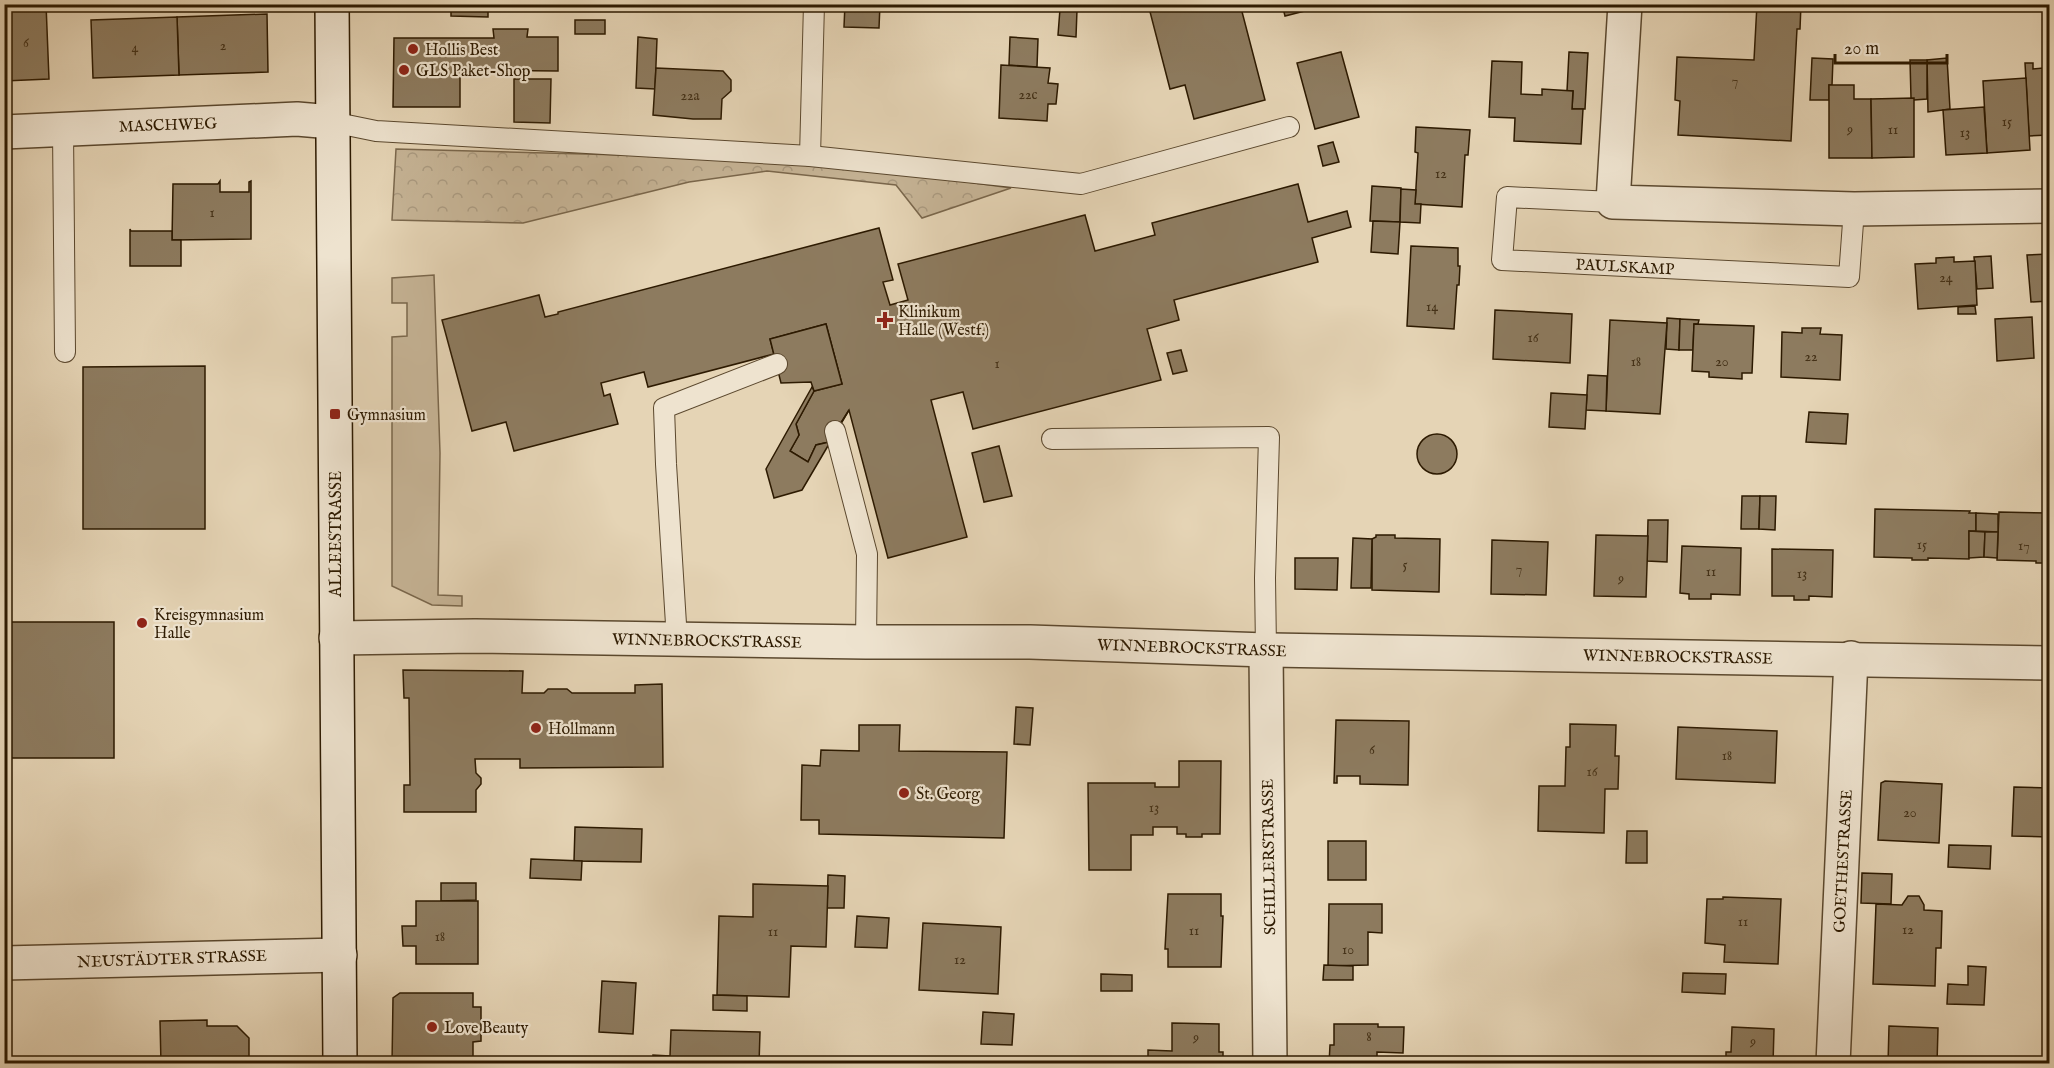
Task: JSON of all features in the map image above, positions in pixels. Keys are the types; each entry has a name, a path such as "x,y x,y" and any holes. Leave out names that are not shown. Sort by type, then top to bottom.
{"street":[{"name":"ALLEESTRASSE","path":"332,4 340,1064"},
{"path":"1613,202 1625,4"},
{"name":"MASCHWEG","path":"4,132 297,119 332,122"},
{"name":"PAULSKAMP","path":"1613,202 1854,209 2049,206"},
{"name":"WINNEBROCKSTRASSE","path":"336,638 476,636 677,640 1030,642 1266,650 2049,663"},
{"name":"SCHILLERSTRASSE","path":"1266,650 1270,1064"},
{"name":"GOETHESTRASSE","path":"1833,1064 1851,658"},
{"name":"NEUSTÄDTER STRASSE","path":"4,963 340,955"}],"lane":[{"path":"810,156 814,4"},
{"path":"332,122 375,131 810,156 1081,184 1289,127"},
{"path":"63,129 65,352"},
{"name":"PAULSKAMP","path":"1613,202 1506,197 1502,260 1849,277 1854,209"},
{"path":"677,640 664,408 777,364"},
{"path":"835,431 867,554 866,642"},
{"path":"1052,439 1269,437 1265,578 1266,650"}],"green space":[{"path":"396,149 807,160 1011,188 922,218 896,185 767,171 689,182 523,223 392,220"},
{"path":"434,275 440,453 438,595 462,596 462,606 432,605 392,586 392,337 407,336 407,303 392,303 392,278"}],"building":[{"path":"4,4 46,4 49,79 4,81"},
{"path":"451,4 488,4 488,17 451,16"},
{"path":"845,4 880,4 879,28 844,27"},
{"path":"1049,4 1077,4 1077,10 1049,8"},
{"path":"1148,4 1240,4 1265,100 1194,119 1185,85 1170,89"},
{"path":"1282,4 1332,4 1285,16"},
{"path":"1757,4 1801,4 1800,29 1797,29 1791,141 1678,135 1680,101 1675,100 1677,57 1754,60"},
{"path":"1060,9 1077,10 1076,37 1058,35"},
{"path":"267,14 268,72 179,75 177,17"},
{"path":"177,17 179,75 93,78 91,20"},
{"path":"575,20 605,20 605,34 575,34"},
{"path":"493,29 528,29 527,37 558,37 558,71 460,70 460,107 393,107 394,38 494,38"},
{"path":"638,37 657,39 655,89 636,88"},
{"path":"1010,37 1038,39 1037,67 1009,65"},
{"path":"1341,52 1359,117 1315,129 1297,63"},
{"path":"1569,52 1588,53 1585,109 1572,109 1573,91 1567,91"},
{"path":"1812,58 1833,59 1829,100 1810,100"},
{"path":"1947,58 1950,109 1928,112 1927,60"},
{"path":"1910,60 1927,60 1927,99 1914,100 1911,98"},
{"path":"1492,61 1522,62 1521,94 1542,95 1542,89 1573,91 1572,109 1583,109 1581,144 1514,141 1515,118 1489,117"},
{"path":"2025,63 2033,63 2033,69 2043,68 2048,135 2029,136"},
{"path":"1001,65 1050,68 1048,83 1058,84 1056,104 1048,104 1047,121 999,118"},
{"path":"656,68 723,71 731,80 731,91 722,99 721,119 653,115"},
{"path":"2026,78 2030,150 1987,153 1983,81"},
{"path":"514,79 551,79 550,123 514,122"},
{"path":"1829,85 1854,85 1854,99 1871,99 1872,158 1829,158"},
{"path":"1914,98 1914,157 1872,158 1871,99"},
{"path":"1984,107 1987,153 1946,155 1943,110"},
{"path":"2046,112 2050,112 2050,151 2048,135"},
{"path":"1416,127 1470,130 1468,155 1465,155 1462,207 1415,204 1418,153 1415,152"},
{"path":"1333,142 1339,162 1323,166 1318,146"},
{"path":"220,181 220,192 249,192 251,181 251,239 172,240 173,184 218,184"},
{"path":"1298,184 1308,222 1347,211 1351,227 1312,238 1318,262 1174,300 1179,320 1147,329 1161,380 973,429 963,392 931,400 967,537 888,558 849,410 829,442 816,445 808,462 790,451 799,435 796,424 814,391 842,384 826,324 770,339 774,354 648,387 644,372 601,383 604,396 610,394 618,424 514,451 506,422 472,431 442,320 539,295 545,317 879,228 893,280 883,282 890,305 908,300 898,264 1085,215 1095,251 1155,235 1152,223"},
{"path":"1372,186 1401,188 1400,222 1370,221"},
{"path":"1401,189 1416,190 1415,204 1421,204 1420,223 1400,222"},
{"path":"1373,221 1400,222 1398,254 1371,252"},
{"path":"130,229 131,231 172,231 172,240 181,240 181,266 130,266"},
{"path":"1411,246 1458,248 1458,266 1460,266 1454,329 1407,326"},
{"path":"2049,252 2050,301 2031,302 2027,255 2049,254"},
{"path":"1991,256 1993,288 1977,289 1974,257"},
{"path":"1954,257 1954,262 1975,261 1977,305 1918,309 1915,264 1936,263 1936,258"},
{"path":"1975,306 1976,314 1958,314 1958,307"},
{"path":"1495,310 1572,314 1570,363 1493,359"},
{"path":"2032,317 2034,358 1997,361 1995,319"},
{"path":"1667,318 1680,319 1679,350 1666,349"},
{"path":"1680,319 1699,320 1698,324 1694,324 1693,350 1679,350"},
{"path":"1610,320 1667,323 1660,414 1606,411"},
{"path":"826,324 842,384 814,391 811,382 781,383 770,339"},
{"path":"1694,324 1754,326 1752,373 1742,373 1742,379 1709,377 1709,372 1692,371"},
{"path":"1802,328 1821,328 1820,334 1842,335 1840,380 1781,377 1782,332 1802,333"},
{"path":"1181,350 1187,371 1173,374 1167,353"},
{"path":"205,366 205,529 83,529 83,367"},
{"path":"1588,375 1607,376 1606,411 1586,410"},
{"path":"812,387 814,391 796,424 799,435 790,451 808,462 816,445 829,442 849,410 802,490 774,498 766,469"},
{"path":"1551,393 1587,395 1585,429 1549,427"},
{"path":"1809,412 1848,414 1846,444 1806,442"},
{"path":"1437,434 1445,435 1451,440 1456,446 1456,462 1451,468 1445,473 1437,474 1429,473 1423,468 1418,462 1417,454 1418,446 1423,440 1429,435"},
{"path":"999,446 1012,496 984,502 972,453"},
{"path":"1742,496 1760,496 1759,529 1741,529"},
{"path":"1760,496 1776,496 1775,530 1759,529"},
{"path":"1875,509 1976,513 1976,531 1969,531 1969,559 1912,560 1912,558 1874,557"},
{"path":"1999,512 2050,513 2050,563 1997,560"},
{"path":"1976,513 1998,514 1998,532 1976,531"},
{"path":"1648,520 1668,520 1667,562 1647,561"},
{"path":"1969,531 1985,532 1984,557 1969,558"},
{"path":"1985,532 1998,532 1997,558 1984,557"},
{"path":"1376,535 1395,535 1395,538 1440,539 1439,592 1372,590 1372,539"},
{"path":"1596,535 1648,536 1646,597 1594,596"},
{"path":"1353,538 1372,539 1371,588 1351,588"},
{"path":"1492,540 1548,542 1546,595 1491,594"},
{"path":"1682,546 1741,548 1740,595 1711,594 1711,599 1689,599 1689,594 1680,593"},
{"path":"1772,549 1833,550 1832,597 1809,596 1809,600 1794,600 1794,596 1772,596"},
{"path":"1295,558 1338,558 1337,590 1295,589"},
{"path":"4,622 114,622 114,758 4,758"},
{"name":"Hollmann","path":"403,670 523,671 522,693 544,693 548,689 567,689 572,693 635,693 635,685 662,684 663,767 520,768 520,759 475,759 476,773 481,778 481,784 476,790 476,812 404,812 404,785 410,785 409,698 404,698"},
{"path":"1016,707 1033,708 1030,745 1014,744"},
{"path":"1336,720 1409,721 1408,785 1360,784 1360,776 1337,776 1337,783 1334,783"},
{"path":"1570,724 1616,725 1615,756 1619,756 1618,789 1605,789 1604,833 1538,831 1539,786 1565,786 1566,747 1570,747"},
{"name":"St. Georg","path":"859,725 900,725 899,751 1007,752 1004,838 819,834 819,820 801,820 802,765 820,766 821,750 859,751"},
{"path":"1678,727 1777,731 1775,783 1676,779"},
{"path":"1179,761 1221,761 1220,834 1186,837 1186,834 1177,834 1177,827 1153,827 1153,835 1131,835 1131,870 1089,870 1088,783 1155,783 1155,787 1179,787"},
{"path":"1885,781 1942,784 1939,843 1878,840 1881,783"},
{"path":"2014,787 2050,788 2050,837 2012,836"},
{"path":"575,827 642,829 641,862 574,861"},
{"path":"1627,831 1647,831 1647,863 1626,863"},
{"path":"1328,841 1366,841 1366,880 1328,880"},
{"path":"1949,845 1991,846 1990,869 1948,867"},
{"path":"531,859 582,861 581,880 530,878"},
{"path":"1862,873 1892,874 1891,904 1861,903"},
{"path":"828,875 845,876 844,908 827,908"},
{"path":"441,883 476,883 476,900 441,901"},
{"path":"753,884 828,886 826,947 791,946 789,997 717,995 719,916 753,917"},
{"path":"1168,894 1221,894 1221,916 1223,916 1221,967 1168,967 1168,949 1165,949"},
{"path":"1908,896 1919,896 1924,910 1942,911 1941,948 1936,948 1935,986 1873,984 1876,904 1902,905"},
{"path":"1723,897 1781,899 1778,964 1724,962 1725,945 1705,943 1707,899 1723,899"},
{"path":"416,901 478,901 478,964 416,964 416,946 403,946 402,926 416,926"},
{"path":"1329,904 1382,904 1382,933 1368,932 1368,965 1328,966"},
{"path":"857,916 889,918 887,948 855,947"},
{"path":"923,923 1001,927 998,994 919,990"},
{"path":"1324,965 1353,966 1353,980 1323,980"},
{"path":"1968,966 1986,967 1984,1005 1947,1004 1948,984 1968,985"},
{"path":"1683,973 1726,974 1725,994 1682,992"},
{"path":"1101,974 1132,975 1132,991 1101,991"},
{"path":"602,981 636,983 633,1034 599,1032"},
{"path":"400,993 473,993 473,1007 481,1007 481,1041 473,1042 473,1064 392,1064 393,998"},
{"path":"713,995 747,996 747,1011 713,1010"},
{"path":"983,1012 1014,1014 1012,1045 981,1044"},
{"path":"207,1020 207,1026 237,1026 249,1038 249,1064 161,1064 160,1021"},
{"path":"1172,1023 1219,1024 1219,1052 1223,1052 1223,1064 1148,1064 1148,1050 1172,1051"},
{"path":"1334,1024 1378,1024 1378,1027 1404,1027 1403,1053 1377,1052 1377,1064 1329,1064 1330,1045 1334,1045"},
{"path":"1889,1026 1938,1028 1937,1064 1888,1064"},
{"path":"1732,1027 1774,1029 1773,1064 1726,1064 1726,1052 1731,1052"},
{"path":"671,1030 760,1032 759,1064 653,1064 653,1055 670,1056"}],"place":[{"name":"Hollis Best","path":"413,49"},
{"name":"GLS Paket-Shop","path":"404,70"},
{"name":"Klinikum Halle (Westf.)","path":"885,320"},
{"name":"Gymnasium","path":"335,414"},
{"name":"Kreisgymnasium Halle","path":"142,623"},
{"name":"Hollmann","path":"536,728"},
{"name":"St. Georg","path":"904,793"},
{"name":"Love Beauty","path":"432,1027"}]}
